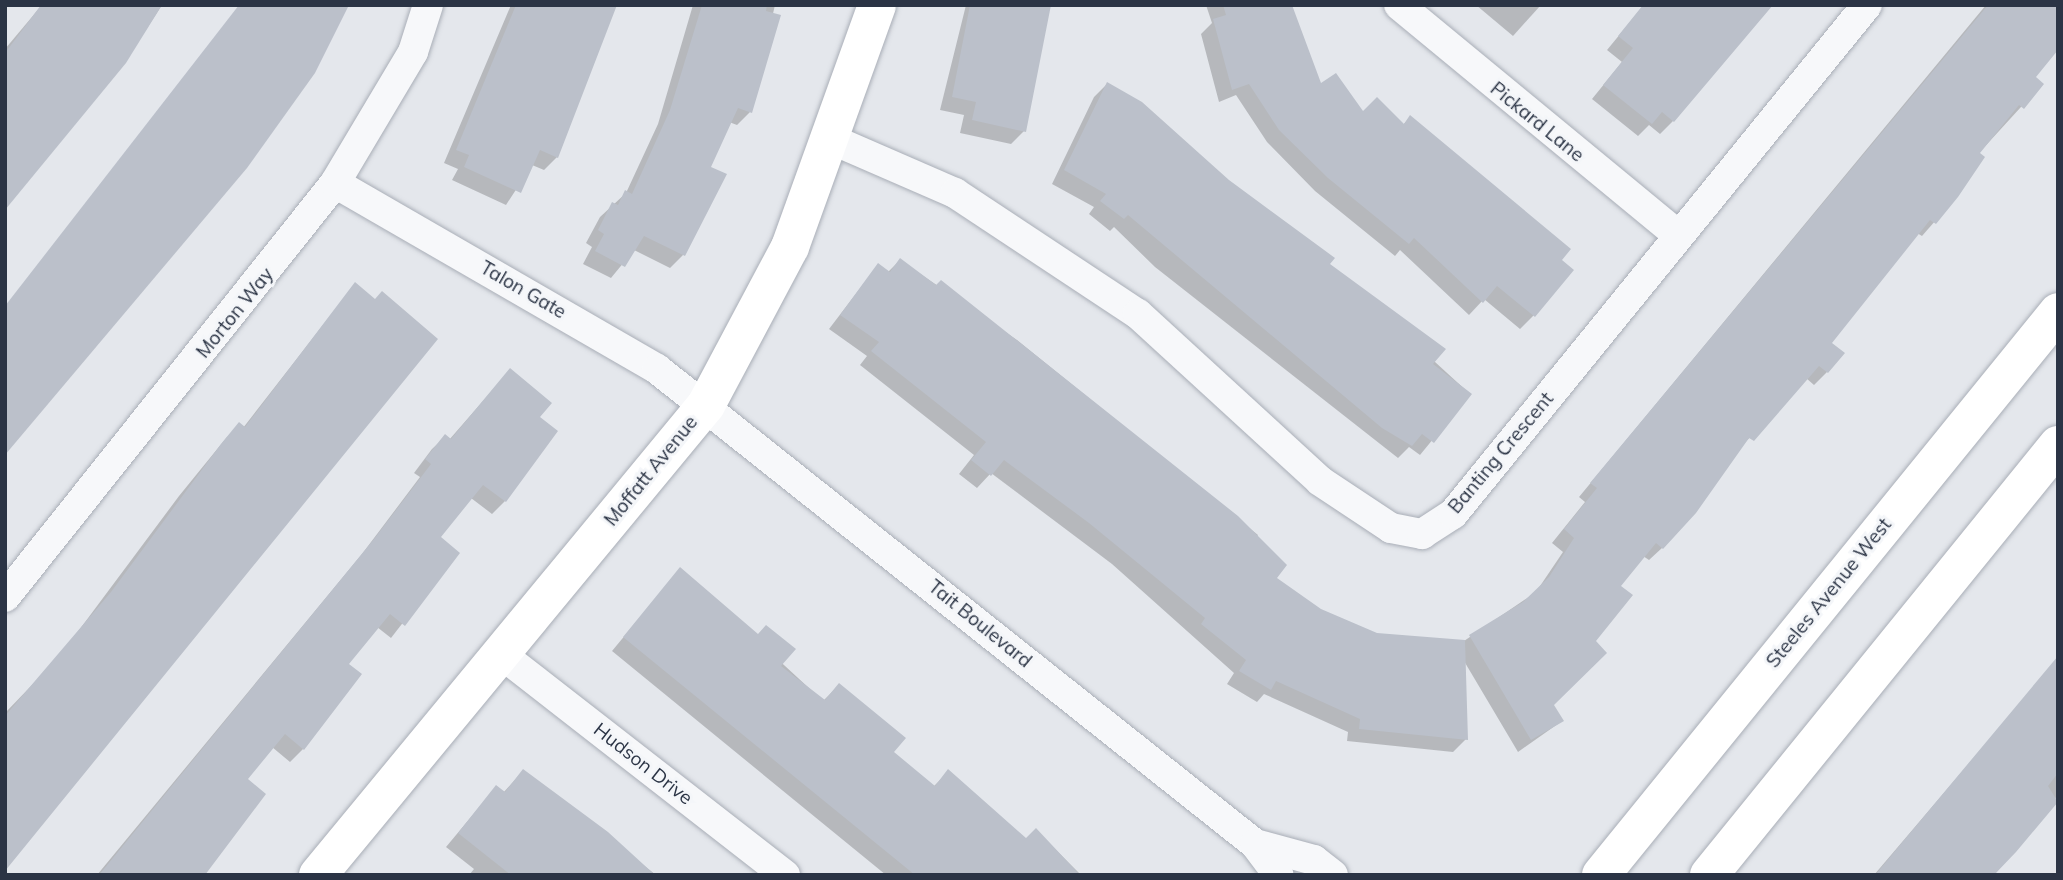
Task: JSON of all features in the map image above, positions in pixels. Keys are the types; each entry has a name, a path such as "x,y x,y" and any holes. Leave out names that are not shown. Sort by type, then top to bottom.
{"main road":[{"name":"Moffatt Avenue","path":"318,875 705,405 790,247 833,140 877,5"},
{"name":"Steeles Avenue West","path":"1601,875 2058,312"},
{"path":"1709,875 2058,445"}],"street":[{"name":"Morton Way","path":"5,597 335,183 413,52 428,5"},
{"name":"Pickard Lane","path":"1399,5 1429,36 1678,235"},
{"name":"Banting Crescent","path":"833,140 955,193 1138,314 1320,481 1391,528 1422,534 1453,514 1867,5"},
{"name":"Talon Gate","path":"335,183 634,353 705,405"},
{"name":"Tait Boulevard","path":"705,405 1255,844 1278,875"},
{"name":"Hudson Drive","path":"501,654 785,875"},
{"name":"Tait Boulevard","path":"1255,844 1314,859 1333,875"}],"building":[{"path":"41,5 162,5 126,63 5,210 5,53"},
{"path":"239,5 349,5 315,73 247,168 5,455 5,306"},
{"path":"516,5 617,5 558,158 540,150 521,193 464,167 469,155 456,150"},
{"path":"702,5 767,5 766,11 781,15 752,113 738,108 711,167 727,174 685,256 644,236 625,267 595,251 604,234 598,230 612,202 618,205 625,190 632,194 670,110"},
{"path":"970,5 1051,5 1026,132 972,120 976,102 952,97"},
{"path":"1223,5 1292,5 1321,83 1336,73 1363,111 1377,97 1404,124 1410,115 1571,249 1562,260 1574,270 1535,317 1497,286 1483,303 1414,238 1409,244 1328,178 1279,130 1249,84 1232,90 1213,19 1226,15"},
{"path":"1643,5 1773,5 1674,122 1662,112 1652,124 1603,85 1633,48 1618,36"},
{"path":"1988,5 2058,5 2058,50 2036,77 2044,84 2024,109 2019,105 1980,153 1985,157 1958,197 1936,224 1930,220 1832,343 1845,353 1828,373 1819,366 1754,441 1749,438 1696,513 1663,549 1656,543 1621,586 1633,595 1596,641 1607,653 1554,705 1564,721 1531,740 1469,635 1523,602 1549,577 1574,538 1564,529 1597,488 1590,483"},
{"path":"1107,82 1142,102 1229,180 1335,258 1330,264 1446,349 1433,364 1472,394 1434,443 1422,434 1412,446 1382,428 1128,215 1124,219 1100,201 1106,194 1064,170"},
{"path":"900,258 936,285 941,280 1238,516 1287,565 1277,578 1321,609 1377,633 1465,640 1468,740 1359,729 1360,719 1276,681 1271,690 1239,671 1246,660 1201,624 1205,618 1089,523 1004,460 991,476 971,460 986,442 871,351 879,342 840,315 878,263 890,272"},
{"path":"355,282 375,299 382,291 438,339 5,871 5,716 111,592 239,422 245,427"},
{"path":"510,368 552,403 540,417 558,431 506,502 483,485 441,537 460,553 405,626 390,614 349,664 362,674 304,750 285,734 248,779 266,794 205,875 99,875 374,539 431,464 425,459 445,434 451,439"},
{"path":"680,567 758,634 766,625 796,649 781,666 825,700 839,683 906,738 894,752 935,786 948,769 1026,838 1036,828 1080,875 915,875 623,637"},
{"path":"2058,656 2058,773 2048,786 2058,802 1994,875 1875,875"},
{"path":"523,769 608,832 655,875 511,875 458,833 496,785 505,792"}]}
